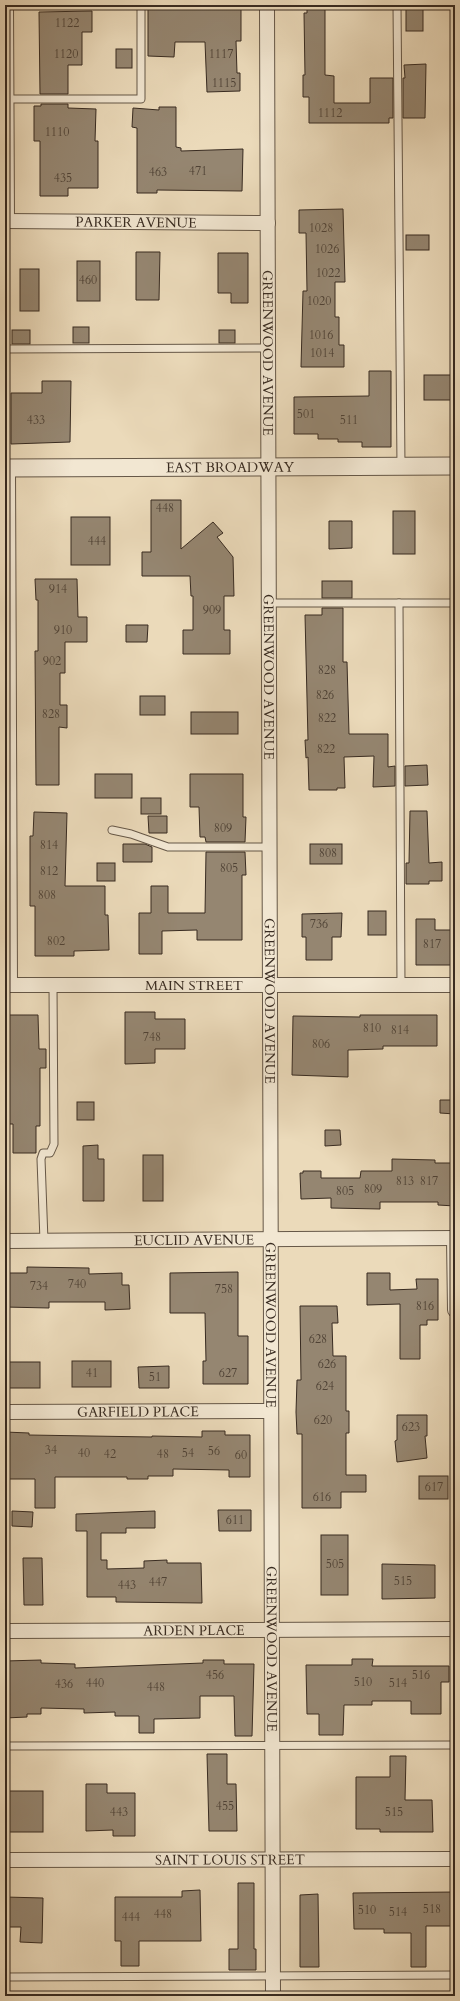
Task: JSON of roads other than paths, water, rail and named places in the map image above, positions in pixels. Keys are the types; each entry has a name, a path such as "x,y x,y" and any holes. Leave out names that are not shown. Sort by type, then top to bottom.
{"street":[{"path":"6,5 6,221"},
{"name":"GREENWOOD AVENUE","path":"267,5 273,1996"},
{"name":"PARKER AVENUE","path":"6,221 268,223"},
{"name":"EAST BROADWAY","path":"7,468 455,466"},
{"path":"7,468 7,985"},
{"name":"MAIN STREET","path":"7,985 455,985"},
{"path":"455,1238 455,1310"},
{"name":"EUCLID AVENUE","path":"5,1241 455,1238"},
{"name":"GARFIELD PLACE","path":"5,1412 271,1411"},
{"name":"ARDEN PLACE","path":"5,1631 455,1629"},
{"name":"SAINT LOUIS STREET","path":"5,1860 455,1859"}],"lane":[{"path":"6,100 141,100 141,5"},
{"path":"397,5 401,466"},
{"path":"5,349 268,348"},
{"path":"269,603 455,603"},
{"path":"399,603 401,985"},
{"path":"112,830 131,834 168,847 269,847"},
{"path":"44,1240 41,1158 43,1153 50,1153 54,1144 53,985"},
{"path":"5,1746 455,1745"},
{"path":"5,1977 455,1975"}]}
